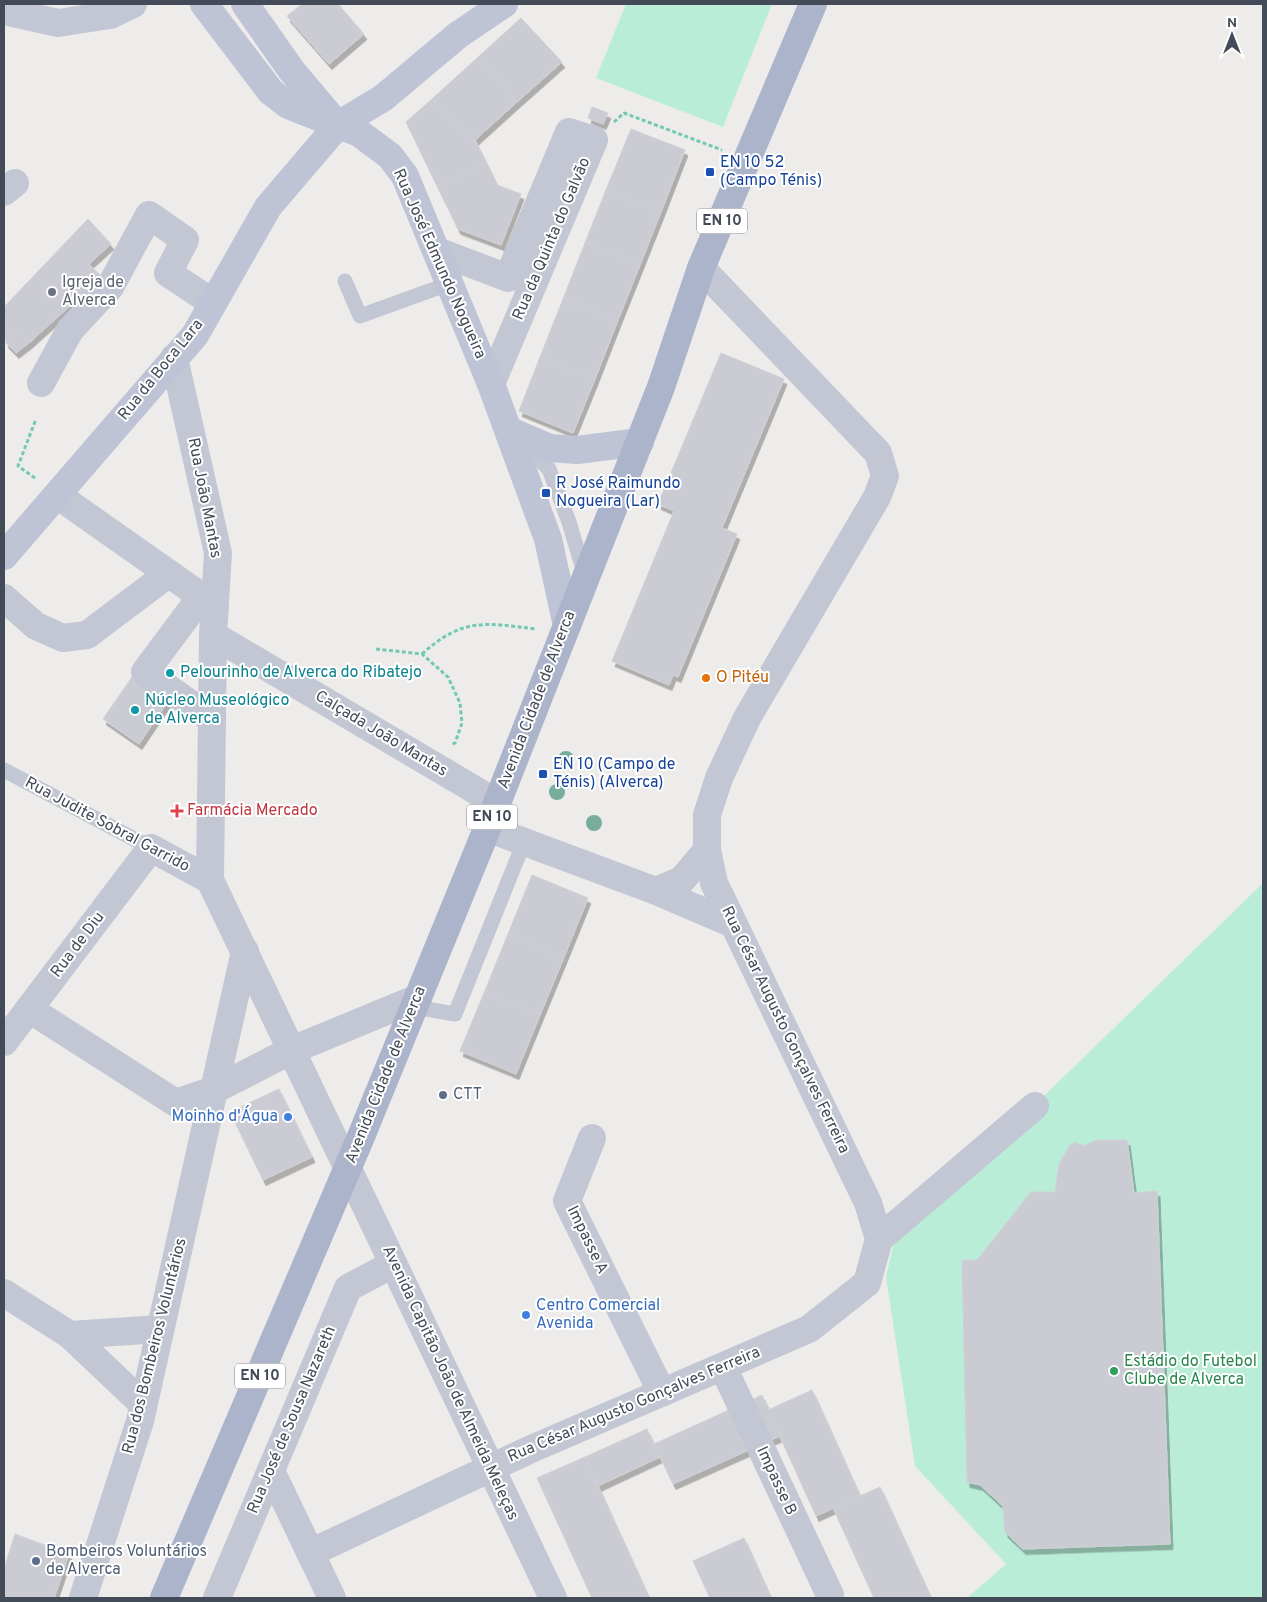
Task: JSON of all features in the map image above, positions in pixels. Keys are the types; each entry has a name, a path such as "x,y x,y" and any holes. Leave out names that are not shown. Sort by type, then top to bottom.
{"main road":[{"name":"Rua José Edmundo Nogueira","path":"204,4 272,92 288,105 359,134 390,156 405,176 451,282 548,539 565,629"},
{"path":"245,4 292,71 338,124"},
{"name":"Rua da Boca Lara","path":"4,556 194,334 268,207 338,124 383,98 458,36 504,4"},
{"name":"Avenida Cidade de Alverca","path":"167,1594 348,1166 487,828 640,442 702,268 813,4"},
{"path":"508,430 550,448 577,450 640,442"}],"street":[{"path":"4,11 58,23 110,15 133,4"},
{"name":"Rua da Quinta do Galvão","path":"437,251 508,278 568,132 594,140 491,384"},
{"path":"42,383 70,330 110,287 150,216 185,240 168,273 213,303"},
{"name":"Rua César Augusto Gonçalves Ferreira","path":"310,1553 490,1468 809,1329 867,1283 879,1239 868,1203 714,883 707,850 707,814 719,778 746,718 877,497 885,476 878,453 702,268"},
{"name":"Rua João Mantas","path":"174,358 218,553 208,602 213,636 210,880"},
{"path":"57,495 208,602 146,672 212,719"},
{"path":"4,598 36,626 63,638 87,634 168,574"},
{"name":"Calçada João Mantas","path":"213,636 497,803"},
{"path":"487,828 656,891 733,924"},
{"name":"Rua Judite Sobral Garrido","path":"151,848 210,880"},
{"name":"Rua de Diu","path":"4,1042 151,848"},
{"path":"656,891 682,880 707,850"},
{"name":"Avenida Capitão João de Almeida Meleças","path":"210,880 553,1598"},
{"name":"Rua dos Bombeiros Voluntários","path":"83,1598 143,1404 245,951"},
{"path":"29,1009 176,1103 214,1090 292,1050 416,1002"},
{"path":"879,1239 1035,1106"},
{"name":"Impasse A","path":"592,1138 567,1201 662,1393"},
{"name":"Rua José de Sousa Nazareth","path":"217,1598 348,1288 393,1264"},
{"path":"4,1293 70,1335 143,1404"},
{"path":"70,1335 160,1329"},
{"name":"Impasse B","path":"723,1367 830,1595"},
{"path":"271,1471 332,1598"}],"lane":[{"path":"345,281 360,316 451,282"},
{"name":"Rua José Edmundo Nogueira","path":"508,430 549,469 585,578"},
{"name":"Rua Judite Sobral Garrido","path":"4,770 151,848"},
{"path":"416,1002 455,1014 524,842"}],"path":[{"path":"594,140 624,113 748,159"},
{"path":"36,419 18,466 57,495"},
{"path":"422,654 441,636 470,625 565,629"},
{"path":"376,649 422,654 448,677 460,703 462,723 455,743 407,750"}],"green space":[{"path":"626,4 772,4 723,127 596,78"},
{"name":"Estádio do Futebol Clube de Alverca","path":"1263,883 1263,1598 967,1598 1006,1564 915,1466 886,1277 894,1242"}],"building":[{"path":"302,4 338,4 364,34 329,64 287,16"},
{"path":"521,18 562,62 517,102 477,58"},
{"path":"477,58 517,102 475,140 470,140 432,99"},
{"path":"432,99 470,140 475,140 486,162 437,186 406,122"},
{"path":"592,107 608,113 603,124 588,118"},
{"path":"631,129 685,150 661,212 606,190"},
{"path":"486,162 497,185 521,194 501,245 458,229 437,186"},
{"path":"606,190 661,212 640,265 585,243"},
{"name":"Igreja de Alverca","path":"88,219 111,244 89,264 102,277 30,342 19,331 6,343 4,307"},
{"path":"585,243 640,265 618,320 563,299"},
{"path":"563,299 618,320 595,379 540,357"},
{"path":"19,331 30,342 16,353 6,343"},
{"path":"721,353 784,379 722,528 737,534 678,677 673,675 669,685 612,661 674,511 658,504"},
{"path":"540,357 595,379 573,433 519,411"},
{"name":"Núcleo Museológico de Alverca","path":"132,677 168,701 139,744 103,719"},
{"path":"532,875 588,898 564,957 508,934"},
{"path":"508,934 564,957 540,1015 484,993"},
{"path":"484,993 540,1015 516,1074 460,1051"},
{"path":"279,1089 312,1157 263,1180 230,1112"},
{"path":"1097,1140 1127,1140 1134,1193 1157,1191 1170,1544 1023,1549 1005,1532 1003,1506 980,1485 967,1482 962,1260 977,1260 1031,1192 1055,1192 1059,1164 1070,1145 1075,1142 1083,1146"},
{"path":"812,1390 860,1496 816,1516 768,1410"},
{"path":"762,1395 780,1436 673,1484 654,1444"},
{"path":"647,1429 660,1457 598,1486 585,1457"},
{"path":"585,1457 649,1598 592,1598 537,1478"},
{"path":"880,1487 931,1598 874,1598 833,1508"},
{"name":"Bombeiros Voluntários de Alverca","path":"15,1534 69,1554 54,1598 4,1598 4,1569"},
{"path":"744,1538 771,1598 710,1598 693,1561"}],"place":[{"name":"EN 10 52 (Campo Ténis)","path":"710,172"},
{"name":"Igreja de Alverca","path":"52,292"},
{"name":"R José Raimundo Nogueira (Lar)","path":"546,493"},
{"name":"Pelourinho de Alverca do Ribatejo","path":"170,673"},
{"name":"O Pitéu","path":"706,678"},
{"name":"Núcleo Museológico de Alverca","path":"135,710"},
{"name":"EN 10 (Campo de Ténis) (Alverca)","path":"543,774"},
{"name":"Farmácia Mercado","path":"177,811"},
{"name":"CTT","path":"443,1095"},
{"name":"Moinho d'Água","path":"288,1117"},
{"name":"Centro Comercial Avenida","path":"526,1315"},
{"name":"Estádio do Futebol Clube de Alverca","path":"1114,1371"},
{"name":"Bombeiros Voluntários de Alverca","path":"36,1561"}]}
